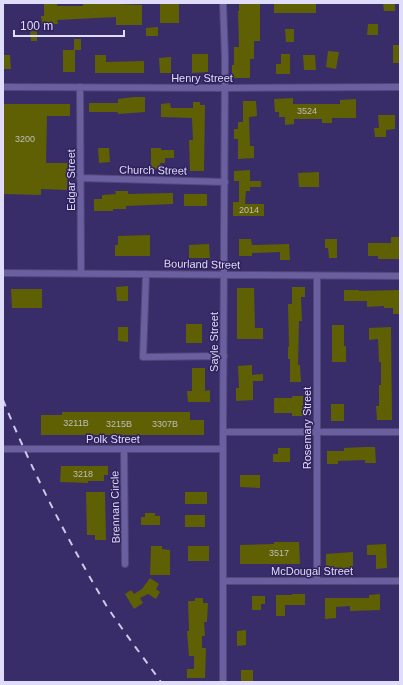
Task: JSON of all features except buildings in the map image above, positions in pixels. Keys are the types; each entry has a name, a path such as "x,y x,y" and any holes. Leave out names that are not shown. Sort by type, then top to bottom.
{"street":[{"name":"Sayle Street","path":"223,3 225,88 223,682"},
{"name":"Henry Street","path":"3,87 400,87"},
{"name":"Edgar Street","path":"80,87 81,273"},
{"name":"Church Street","path":"80,178 224,182"},
{"name":"Bourland Street","path":"3,273 400,276"},
{"path":"146,274 144,357 224,356"},
{"name":"Rosemary Street","path":"317,276 317,581"},
{"path":"223,432 400,432"},
{"name":"Polk Street","path":"3,449 223,449"},
{"name":"Brennan Circle","path":"124,449 125,564"},
{"name":"McDougal Street","path":"223,581 400,581"}],"railway":[{"path":"3,400 38,479 106,605 161,682"}]}
